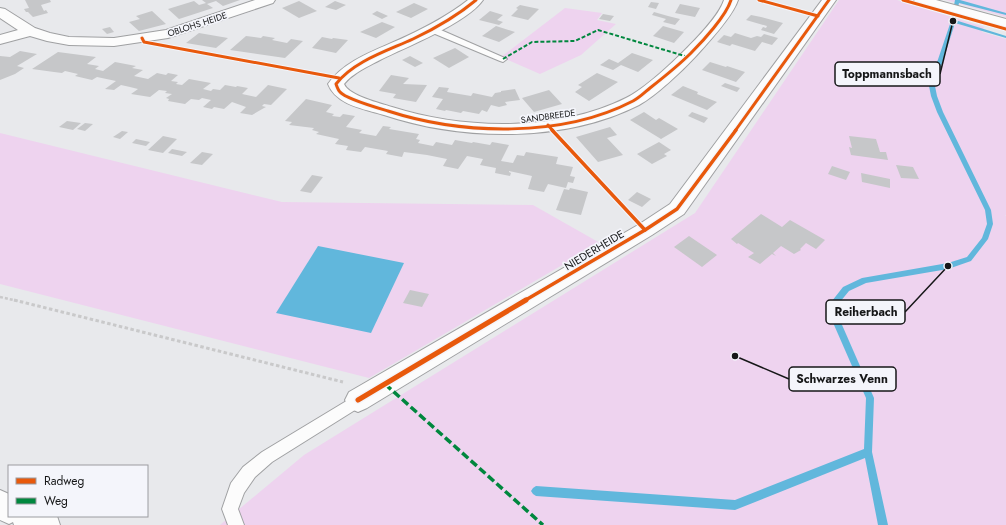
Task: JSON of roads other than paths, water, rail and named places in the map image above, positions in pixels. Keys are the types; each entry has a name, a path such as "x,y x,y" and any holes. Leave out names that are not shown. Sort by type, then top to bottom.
{"main road":[{"name":"OBLOHS HEIDE","path":"0,12 30,31 47,37 69,41 90,42 135,39 180,30 268,0"},
{"path":"431,29 469,7 476,0"},
{"name":"SANDBREEDE","path":"431,29 361,64 339,78 336,84 341,93 384,110 410,118 483,128 518,128 579,120 605,114 634,100 665,77 688,57 713,30 731,0"},
{"name":"NIEDERHEIDE","path":"367,395 645,230 677,209 690,194 828,0"},
{"path":"921,0 1006,23"},
{"path":"0,40 30,31"},
{"path":"27,517 45,525"}],"lane":[{"path":"431,29 503,59"},
{"path":"236,525 230,509 237,489 249,472 268,457 367,395"}],"water":[{"path":"318,246 404,263 371,333 276,313"}],"waterway":[{"path":"953,21 958,1"},
{"path":"958,1 1006,14"},
{"path":"868,452 870,398 835,318 836,301 846,289 865,280 948,266 969,259 985,239 990,224 988,210 940,112 932,86 953,21"},
{"path":"953,21 1006,37"},
{"path":"536,491 735,505 868,452"},
{"path":"868,452 883,525"}],"place":[{"name":"Toppmannsbach","path":"953,21"},
{"name":"Reiherbach","path":"948,266"},
{"name":"Schwarzes Venn","path":"735,356"}]}
